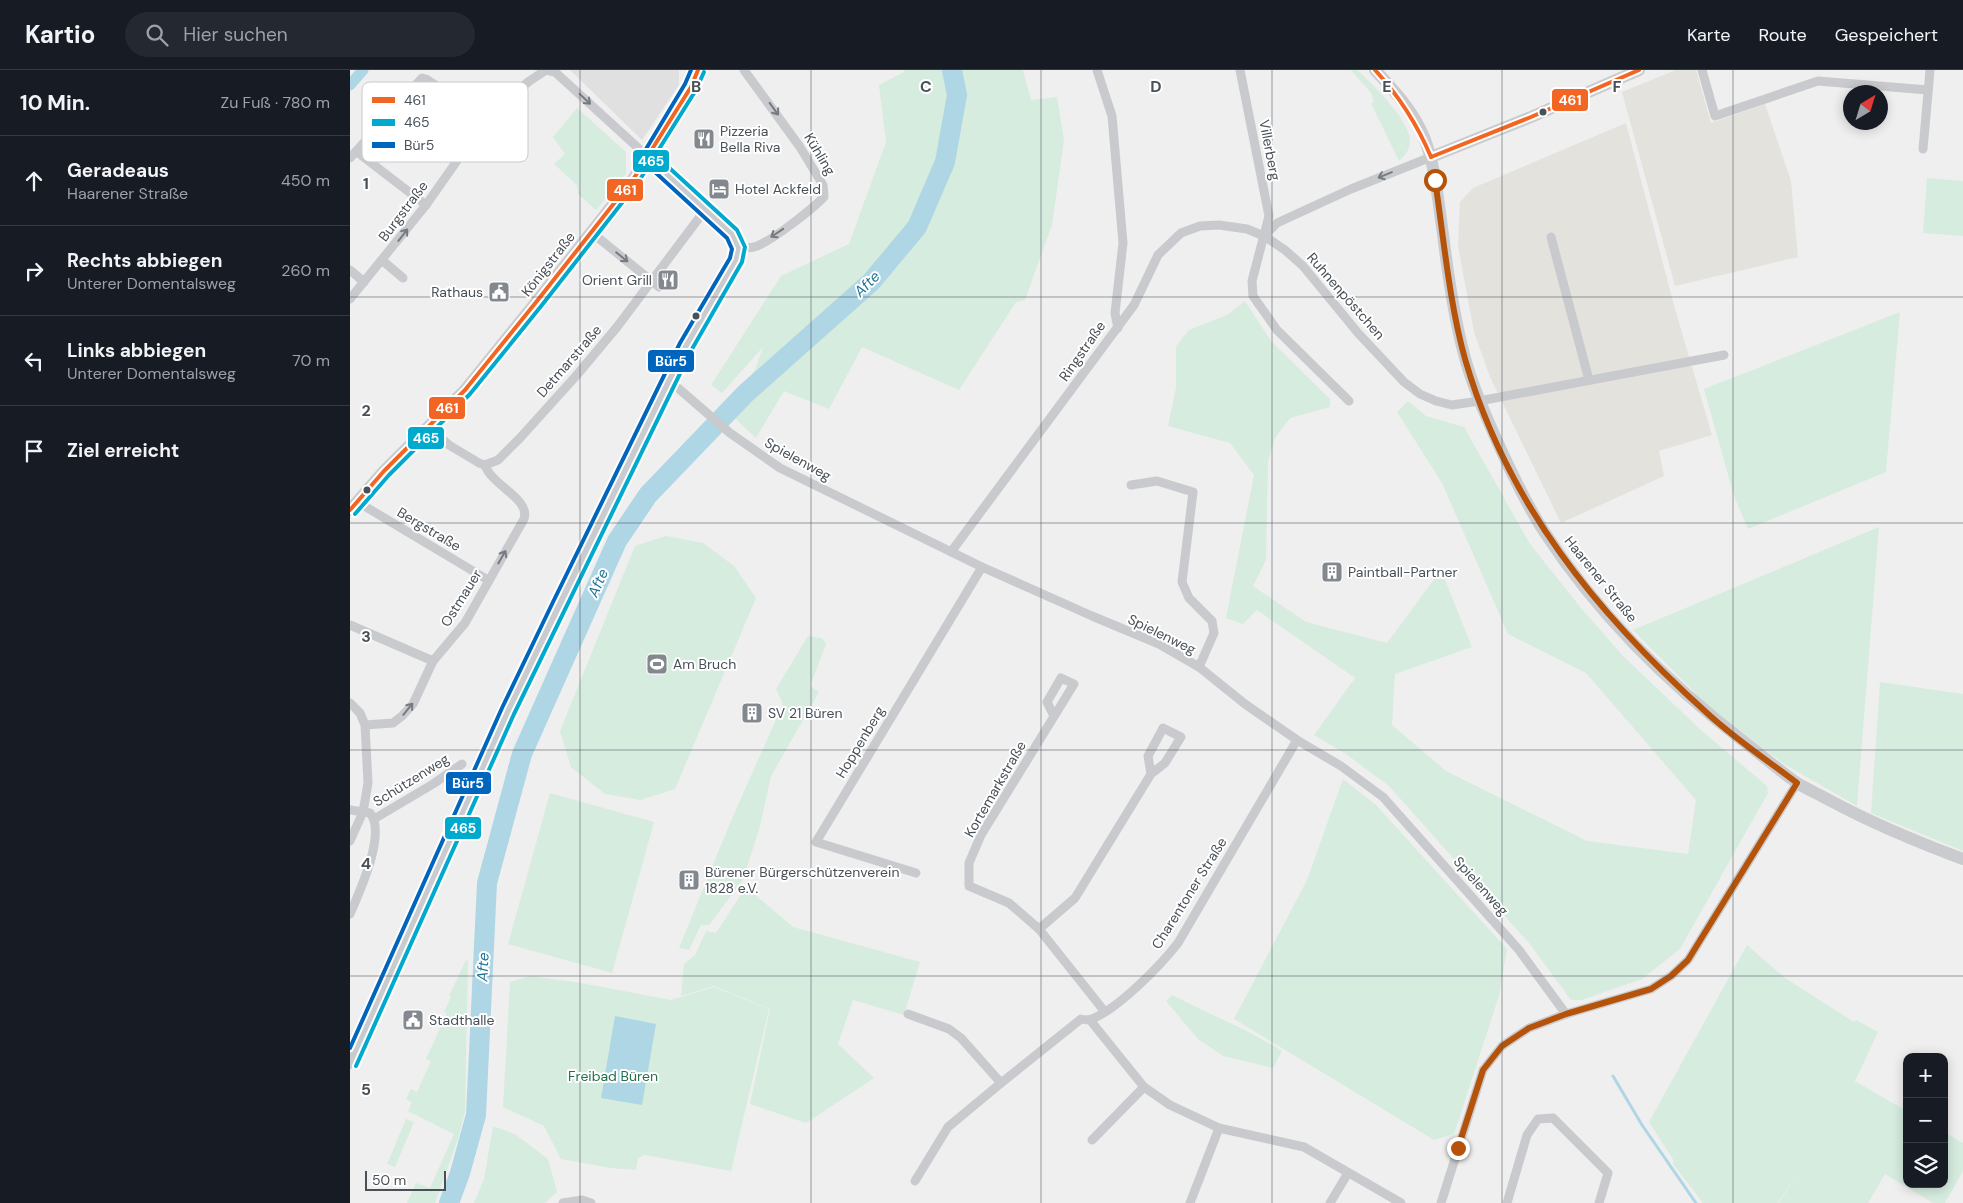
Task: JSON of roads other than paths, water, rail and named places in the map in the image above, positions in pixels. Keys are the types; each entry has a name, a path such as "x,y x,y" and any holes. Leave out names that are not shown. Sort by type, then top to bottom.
{"main road":[{"name":"Königstraße","path":"353,506 465,390 494,356 634,178 691,87 698,70"},
{"name":"Haarener Straße","path":"1375,70 1398,96 1412,116 1423,136 1431,157 1452,297 1465,357 1479,401 1510,470 1544,532 1592,595 1635,644 1709,715 1797,783 1863,818 1919,843 1963,859"},
{"path":"1431,157 1531,117 1639,70"},
{"path":"351,1059 508,711 686,346 736,260 739,248 732,234 648,157"}],"street":[{"path":"546,70 555,72 648,157"},
{"name":"Burgstraße","path":"528,82 546,70"},
{"name":"Kühling","path":"739,248 754,247 761,244 811,210 824,197 824,185 800,147 744,70"},
{"name":"Ringstraße","path":"951,552 1118,328 1115,313 1123,243 1112,116 1097,70"},
{"name":"Villerberg","path":"1240,70 1269,216 1264,236"},
{"path":"1702,70 1715,116 1818,81 1928,90"},
{"path":"1923,150 1930,70"},
{"path":"418,82 422,78 431,82"},
{"path":"353,155 362,145"},
{"path":"1349,401 1277,330 1253,296 1252,281 1264,236 1277,223 1351,189 1431,157"},
{"path":"363,162 426,205"},
{"name":"Burgstraße","path":"350,299 426,205 456,162"},
{"name":"Detmarstraße","path":"485,465 498,460 520,438 595,354 655,284 705,210"},
{"name":"Ruhnenpöstchen","path":"1118,328 1134,305 1158,255 1181,233 1200,226 1219,225 1247,229 1264,236 1285,250 1303,266 1358,333 1404,382 1420,394 1436,402 1452,405 1479,401 1724,355"},
{"path":"591,232 655,284"},
{"path":"1551,237 1588,380"},
{"name":"Burgstraße","path":"383,260 403,278"},
{"path":"350,270 364,282"},
{"name":"Spielenweg","path":"668,382 700,406 730,434 780,468 982,567 1159,644 1199,668 1245,704 1297,740 1341,766 1383,796 1519,950 1566,1014"},
{"path":"429,428 449,445 474,461 485,465"},
{"name":"Ostmauer","path":"365,725 388,724 402,716 413,704 432,661 460,630 526,514 522,504 490,476 485,465"},
{"path":"1131,485 1157,480 1193,492 1182,582 1189,598 1212,621 1214,633 1199,668"},
{"name":"Bergstraße","path":"353,506 488,580"},
{"name":"Hoppenberg","path":"916,873 816,842 982,567"},
{"path":"350,625 432,661"},
{"path":"350,703 360,713 365,725 368,783 363,812 350,841"},
{"name":"Kortemarkstraße","path":"1054,716 981,835 970,863 969,886 1009,903 1039,928 1105,1012"},
{"path":"1039,928 1075,898 1151,774 1165,763 1180,737 1163,728 1148,756 1151,774"},
{"name":"Charentoner Straße","path":"915,1181 948,1127 1081,1019 1090,1020 1105,1012 1162,964 1178,943 1297,740"},
{"name":"Schützenweg","path":"374,819 433,784 462,764"},
{"path":"1442,1203 1483,1070 1502,1046 1529,1028 1566,1014 1651,989 1671,976 1688,960 1797,783"},
{"path":"350,810 370,813 374,819 374,841 370,862 350,914"},
{"path":"908,1014 949,1029 961,1038 1001,1083"},
{"path":"1090,1020 1144,1087 1170,1105 1219,1128 1304,1147 1401,1203"},
{"path":"1092,1140 1144,1087"},
{"path":"1506,1203 1527,1135 1538,1119 1553,1118 1608,1173 1599,1203"},
{"path":"1190,1203 1219,1128"},
{"path":"1330,1203 1348,1172"},
{"path":"563,1203 582,1200 591,1203"}],"water":[{"path":"615,1016 656,1024 642,1105 601,1098"}],"waterway":[{"path":"350,85 363,70"},
{"name":"Afte","path":"449,1203 460,1173 476,1115 487,883 522,754 617,541 648,495 746,393 871,282 917,227 945,162 957,95 952,70"},
{"path":"1613,1076 1642,1125 1696,1203"}],"place":[{"name":"Pizzeria Bella Riva","path":"704,139"},
{"name":"Hotel Ackfeld","path":"719,189"},
{"name":"Orient Grill","path":"668,280"},
{"name":"Rathaus","path":"499,292"},
{"name":"Paintball-Partner","path":"1332,572"},
{"name":"Am Bruch","path":"657,664"},
{"name":"SV 21 Büren","path":"752,713"},
{"name":"Bürener Bürgerschützenverein 1828 e.V.","path":"689,880"},
{"name":"Stadthalle","path":"413,1020"}],"park label":[{"name":"Freibad Büren","path":"613,1076"}]}
